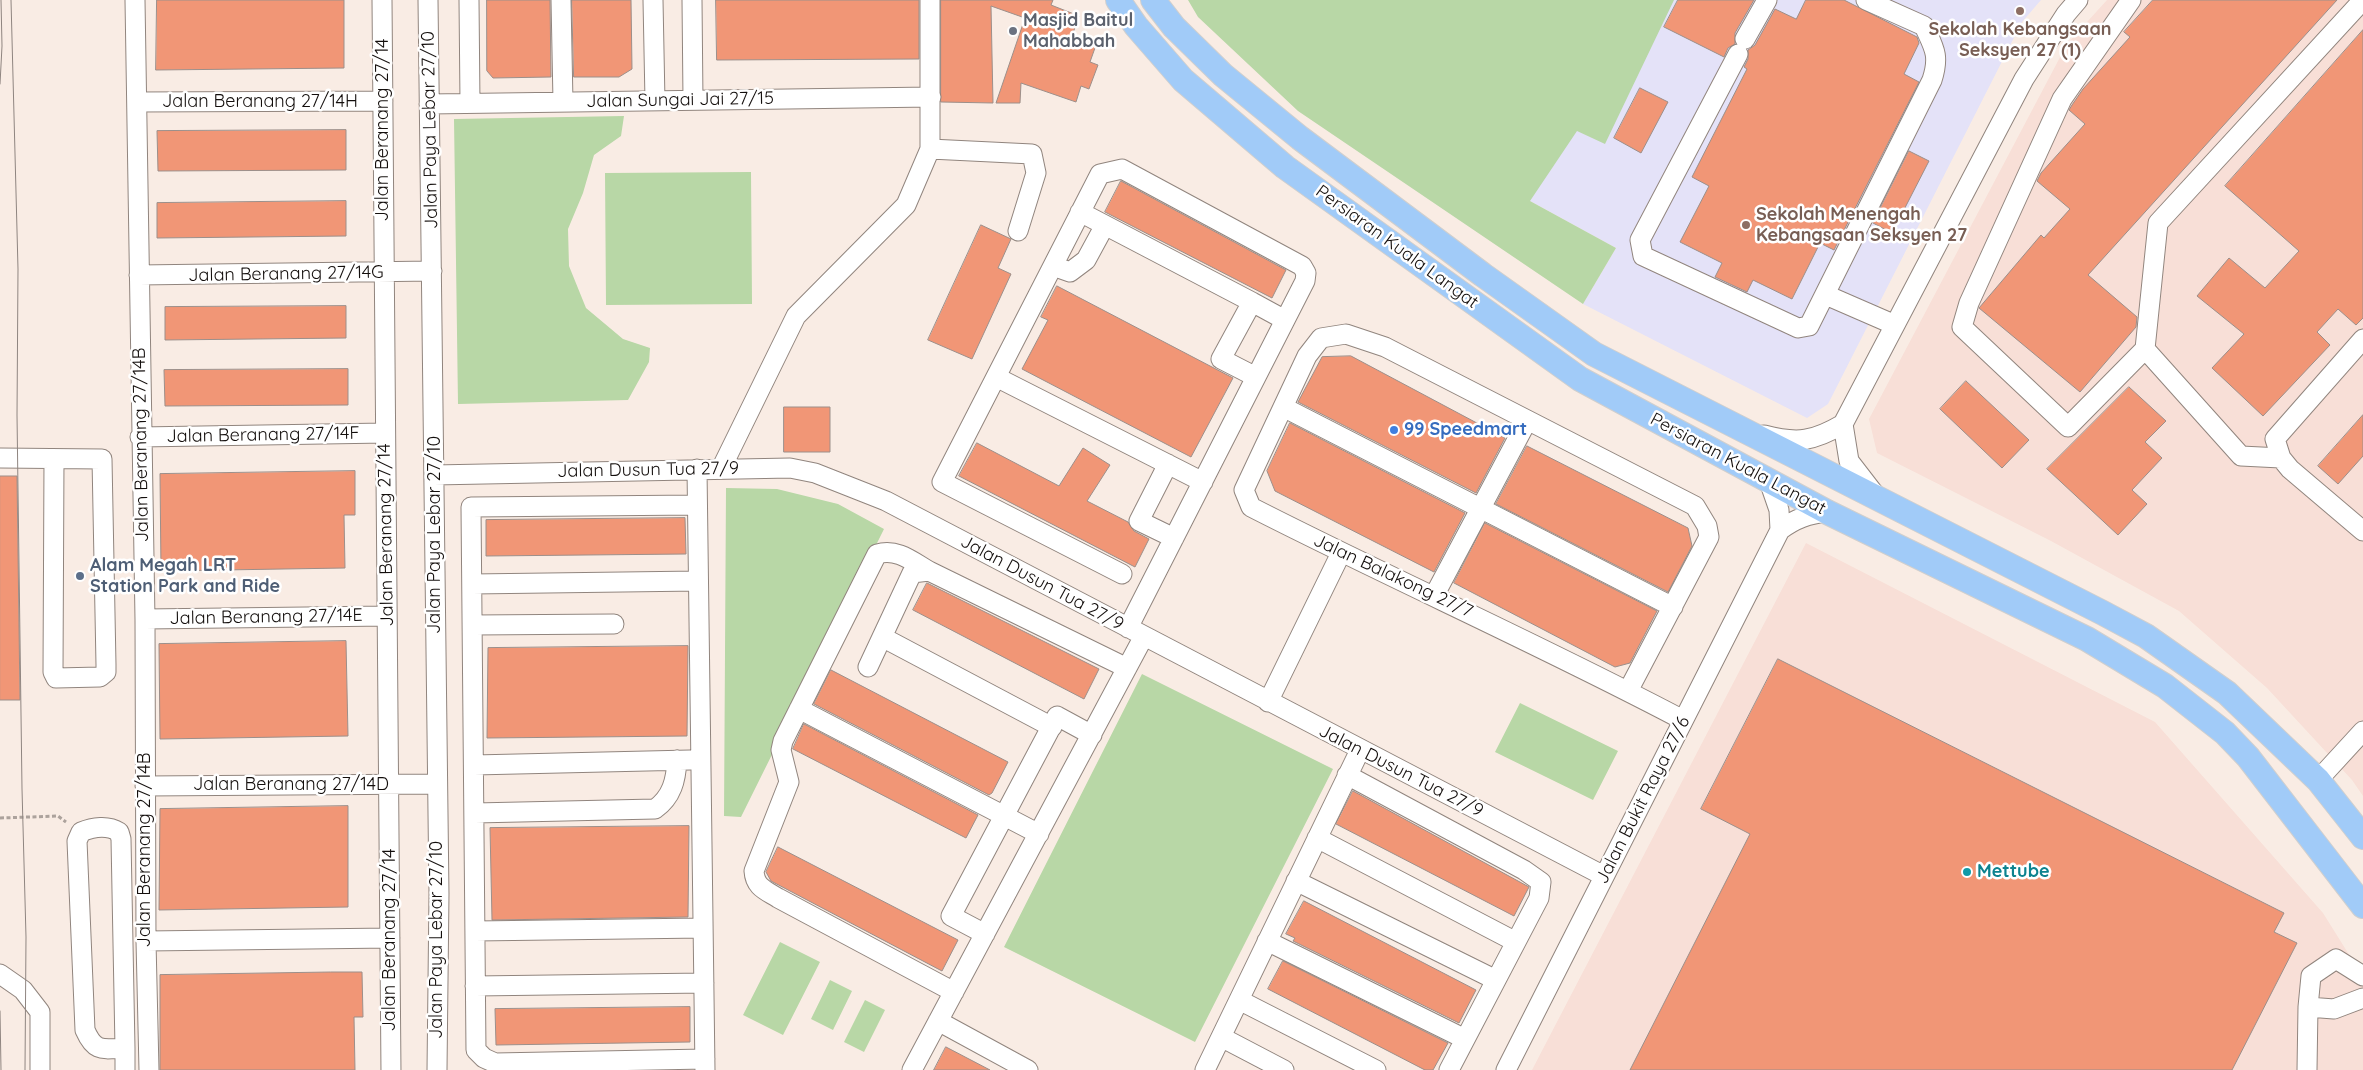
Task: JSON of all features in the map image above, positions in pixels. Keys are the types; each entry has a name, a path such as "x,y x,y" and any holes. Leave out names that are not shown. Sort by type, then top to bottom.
{"main road":[{"name":"Persiaran Kuala Langat","path":"1118,0 1136,26 1183,80 1285,167 1580,379 1827,512 2087,639 2165,686 2225,733 2248,757 2293,812 2363,906"},
{"name":"Persiaran Kuala Langat","path":"1153,0 1174,27 1223,75 1300,138 1475,269 1594,354 2146,636 2227,693 2318,780 2363,837"},
{"path":"1580,379 1594,354"},
{"path":"2087,639 2103,613"}],"street":[{"name":"Jalan Beranang 27/14B","path":"135,0 149,1070"},
{"name":"Jalan Beranang 27/14","path":"382,0 391,1070"},
{"name":"Jalan Paya Lebar 27/10","path":"428,0 436,784 439,893 437,1070"},
{"path":"469,0 470,103"},
{"path":"562,0 563,102"},
{"path":"653,0 654,101"},
{"path":"692,0 693,100"},
{"path":"721,469 796,316 906,205 930,149 932,97 930,0"},
{"path":"1767,0 1640,240 1643,256 1798,328 1809,326 1826,295 1932,80 1937,64 1933,46 1924,26 1866,0"},
{"path":"1746,430 1772,437 1805,441 1820,437 1843,424 2024,79 2066,14 2078,0"},
{"path":"2131,0 2062,100 1969,303 1962,327 2068,427 2145,349 2158,223 2362,0"},
{"name":"Jalan Sungai Jai 27/15","path":"429,104 932,97"},
{"name":"Jalan Beranang 27/14H","path":"137,102 383,101"},
{"path":"930,149 1032,154 1036,173 1018,231"},
{"path":"912,1070 1127,668 1136,632 1174,538 1305,281 1306,273 1302,266 1122,169 1100,174 942,482 1122,574"},
{"path":"1080,212 1285,320"},
{"path":"1053,266 1070,272 1086,260 1105,225"},
{"name":"Jalan Beranang 27/14G","path":"139,275 432,272"},
{"path":"1826,295 1895,324"},
{"path":"1252,302 1221,360 1256,378"},
{"name":"Jalan Balakong 27/7","path":"1673,607 1709,537 1707,526 1694,506 1385,347 1346,334 1321,338 1307,356 1244,490 1251,507 1341,553 1434,596 1628,691 1683,720"},
{"path":"2363,339 2275,439 2281,458 2290,470 2363,531"},
{"path":"2145,349 2242,456 2281,458"},
{"path":"996,377 1203,482"},
{"path":"1283,407 1673,607 1628,691"},
{"path":"1434,596 1527,421"},
{"path":"1843,424 1849,461 1878,498"},
{"name":"Jalan Beranang 27/14F","path":"140,438 386,433"},
{"path":"0,458 102,459 106,672 100,677 56,678 53,672 54,459"},
{"path":"1168,464 1139,521 1174,538"},
{"name":"Jalan Dusun Tua 27/9","path":"434,475 790,468 816,473 886,501 1604,876"},
{"path":"697,469 705,1064 496,1063 484,1058 476,1050 471,507 697,505"},
{"path":"1769,481 1778,510 1780,530"},
{"path":"1780,530 1792,521 1807,514 1827,512"},
{"name":"Jalan Bukit Raya 27/6","path":"1506,1070 1780,530"},
{"path":"954,992 778,898 757,885 754,872 789,782 781,750 783,740 877,554 887,551 896,552 929,571 1127,668"},
{"path":"1268,702 1341,553"},
{"path":"868,667 912,573 929,571"},
{"path":"472,584 698,581"},
{"name":"Jalan Beranang 27/14E","path":"144,619 387,616"},
{"path":"473,625 614,624"},
{"path":"882,637 1052,727"},
{"path":"799,709 1039,834"},
{"path":"985,934 951,916 1004,816 1058,716 1092,734"},
{"path":"2318,780 2363,731"},
{"path":"1205,1070 1360,750"},
{"path":"475,813 655,809 664,803 672,788 676,776 677,760"},
{"path":"474,765 701,760"},
{"path":"1347,776 1524,870 1541,882 1539,898 1449,1070"},
{"name":"Jalan Beranang 27/14D","path":"145,786 436,784"},
{"path":"124,1070 125,1048 121,839 119,832 112,828 90,828 81,832 77,841 85,1030 91,1044 100,1049 125,1048"},
{"path":"1317,838 1516,942"},
{"path":"1296,881 1496,980"},
{"path":"475,931 703,928"},
{"path":"146,941 390,938"},
{"path":"1267,940 1465,1040"},
{"path":"2309,1069 2308,1007 2311,976 2336,959 2363,976"},
{"path":"0,974 23,990 40,1012 40,1070"},
{"path":"475,986 704,983"},
{"path":"2308,1007 2334,1009 2363,998"},
{"path":"1239,1000 1376,1070"},
{"path":"938,1021 1028,1070"},
{"path":"1221,1037 1284,1070"}],"path":[{"path":"0,818 58,816 81,832"}],"shaded area":[{"name":"Sekolah Menengah Kebangsaan Seksyen 27","path":"1367,0 2041,0 2022,22 1828,404 1807,418 1583,304 1616,248 1530,201"},
{"path":"2107,0 2363,0 2363,796 2352,780 2267,688 2179,611 2051,541 1877,453 1869,419 2067,44"},
{"name":"Mettube","path":"1806,543 2155,722 2323,913 2363,977 2363,1070 1532,1070"}],"green space":[{"path":"1188,0 1674,0 1605,144 1577,131 1530,201 1616,248 1583,304 1298,111 1198,17"},
{"path":"624,116 621,136 594,155 583,193 568,229 569,266 586,308 623,339 650,348 649,362 628,400 458,404 454,119"},
{"path":"751,172 752,304 606,305 605,173"},
{"path":"726,488 777,489 838,504 884,529 741,817 724,816"},
{"path":"1142,674 1333,769 1195,1042 1004,947"},
{"path":"1520,703 1618,751 1593,800 1495,752"},
{"path":"780,942 820,962 783,1035 743,1015"},
{"path":"830,980 852,991 833,1030 811,1019"},
{"path":"865,1000 885,1010 864,1052 844,1042"}],"building":[{"path":"157,0 344,0 344,68 156,70"},
{"path":"487,0 550,0 551,77 493,78 487,71"},
{"path":"572,0 631,0 632,69 619,77 574,77"},
{"path":"716,0 919,0 919,59 717,60"},
{"name":"Masjid Baitul Mahabbah","path":"941,0 1053,0 1051,5 1079,16 1072,36 1096,45 1090,62 1098,65 1089,89 1081,86 1076,102 1021,83 1020,103 996,103 1025,18 991,6 993,103 941,102"},
{"path":"1678,0 1754,0 1735,33 1735,44 1728,48 1724,57 1664,27"},
{"path":"1806,0 1844,0 1917,37 1919,43 1904,74 1919,82 1834,250 1820,243 1792,299 1753,280 1747,292 1715,277 1722,263 1680,242 1709,186 1692,177 1747,69 1744,67 1748,59 1748,50 1755,45 1775,9 1796,19"},
{"path":"2153,0 2337,0 2088,275 2137,317 2136,327 2080,392 1979,308 2041,235 2044,238 2070,209 2037,181 2041,173 2085,124 2069,110 2072,105 2083,89 2130,37 2124,32"},
{"path":"2363,30 2363,318 2356,325 2338,309 2317,332 2330,345 2263,416 2212,368 2244,334 2197,296 2229,258 2265,288 2299,251 2225,186"},
{"path":"1640,88 1668,102 1641,153 1614,138"},
{"path":"346,130 346,170 158,171 157,131"},
{"path":"1909,151 1929,161 1892,233 1873,223"},
{"path":"1121,181 1286,270 1272,298 1105,212"},
{"path":"346,201 346,236 157,238 157,203"},
{"path":"981,225 1011,239 998,268 1011,274 972,359 928,340"},
{"path":"1057,286 1233,378 1191,457 1022,369 1048,320 1041,317"},
{"path":"346,306 346,338 165,340 165,307"},
{"path":"1351,356 1505,438 1476,493 1298,402 1322,357"},
{"path":"348,369 348,405 165,406 164,370"},
{"path":"1966,381 2029,440 2002,468 1940,409"},
{"path":"2129,387 2166,421 2145,442 2162,458 2132,490 2147,504 2118,535 2047,469"},
{"path":"784,407 830,407 830,452 784,452"},
{"path":"2363,415 2363,456 2338,484 2318,466"},
{"path":"1290,423 1465,513 1434,572 1275,491 1267,471"},
{"path":"977,443 1059,486 1083,448 1110,465 1087,501 1128,522 1134,531 1149,539 1135,567 959,476"},
{"path":"1527,446 1688,528 1692,546 1668,592 1496,504"},
{"path":"355,471 355,515 344,515 345,568 161,571 160,474"},
{"path":"0,476 17,476 20,700 0,700"},
{"path":"685,518 686,554 486,556 486,520"},
{"path":"1485,523 1657,611 1630,663 1615,667 1454,583"},
{"path":"927,583 1099,669 1084,699 913,610"},
{"path":"346,641 348,736 160,739 159,644"},
{"path":"688,646 687,736 487,738 488,648"},
{"name":"Mettube","path":"1778,659 2284,913 2274,932 2297,943 2232,1070 1630,1070 1750,834 1701,809"},
{"path":"831,670 1008,762 992,793 989,795 814,704"},
{"path":"804,724 978,815 966,838 793,749"},
{"path":"1353,791 1529,887 1514,916 1336,824"},
{"path":"348,806 348,907 159,910 160,809"},
{"path":"689,826 688,917 492,920 490,828"},
{"path":"778,847 958,940 942,971 771,881 766,872"},
{"path":"1304,901 1476,990 1459,1023 1293,941 1295,938 1286,934"},
{"path":"1283,961 1448,1043 1433,1070 1425,1070 1268,989"},
{"path":"362,972 363,1017 354,1017 355,1070 160,1070 160,975"},
{"path":"690,1007 690,1042 496,1045 495,1009"},
{"path":"946,1047 990,1070 934,1070"}],"tram line":[{"path":"0,84 2,46 1,0"},
{"path":"11,0 18,269 17,415 26,937 25,1070"},
{"path":"0,1011 1,1070"}],"place":[{"name":"Sekolah Kebangsaan Seksyen 27 (1)","path":"2020,11"},
{"name":"Masjid Baitul Mahabbah","path":"1013,31"},
{"name":"Sekolah Menengah Kebangsaan Seksyen 27","path":"1746,225"},
{"name":"99 Speedmart","path":"1394,430"},
{"name":"Alam Megah LRT Station Park and Ride","path":"80,576"},
{"name":"Mettube","path":"1967,872"}]}
